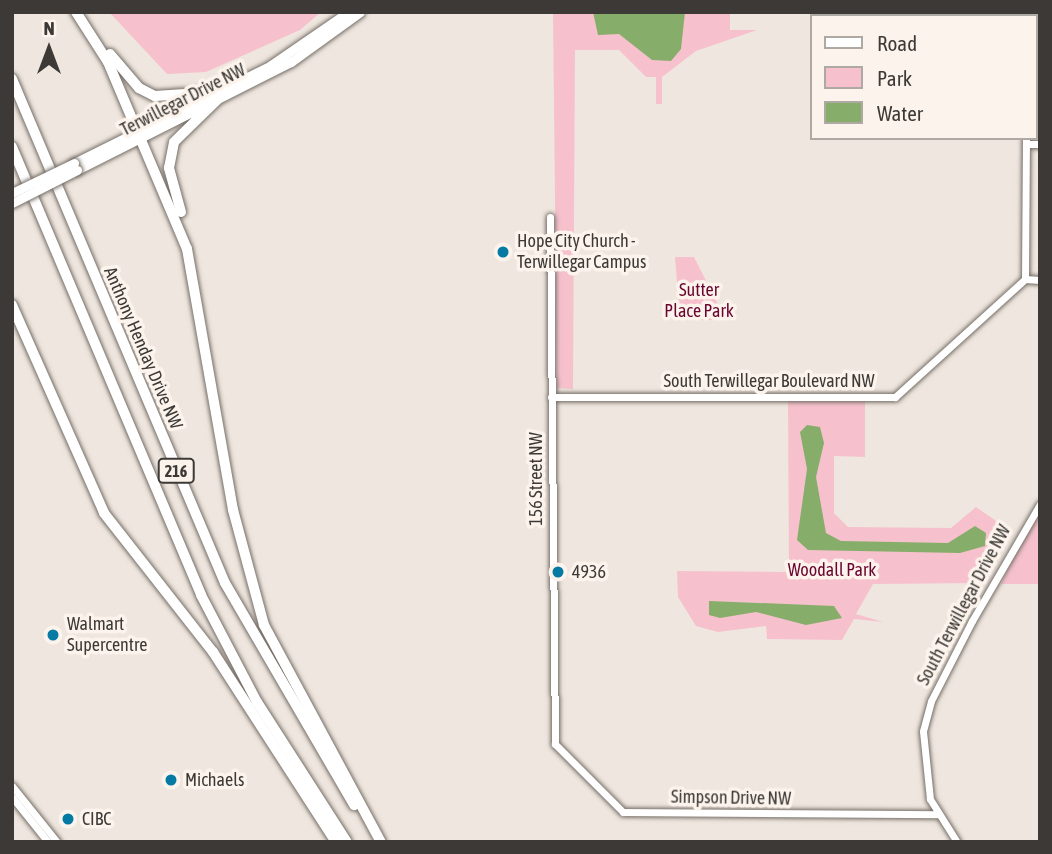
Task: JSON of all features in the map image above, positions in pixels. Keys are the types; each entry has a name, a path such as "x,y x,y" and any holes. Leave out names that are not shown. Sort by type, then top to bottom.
{"highway":[{"path":"76,12 99,45 139,88 155,96 216,96"},
{"path":"99,45 141,134 187,249"},
{"name":"Anthony Henday Drive NW","path":"12,79 225,583 307,734 380,842"},
{"path":"216,96 180,132 171,154 253,594 294,687 380,842"},
{"name":"216","path":"12,147 206,605 274,730 347,842"},
{"path":"14,311 104,513 213,652 336,842"}],"main road":[{"name":"Terwillegar Drive NW","path":"216,96 286,56 348,12"},
{"name":"Terwillegar Drive NW","path":"12,203 76,167 216,96 291,62 360,12"},
{"name":"Terwillegar Drive NW","path":"12,193 76,167"}],"street":[{"path":"1040,144 1026,141 1025,279 1040,280"},
{"name":"156 Street NW","path":"550,217 554,741"},
{"name":"South Terwillegar Boulevard NW","path":"551,397 895,397 1025,279"},
{"name":"South Terwillegar Drive NW","path":"957,842 938,814 921,747 931,701 1040,504"},
{"name":"Simpson Drive NW","path":"554,741 624,812 938,814"},
{"path":"12,786 57,842"},
{"path":"12,797 48,842"}],"green space":[{"path":"109,12 321,12 300,30 206,72 167,74"},
{"path":"553,12 730,12 730,30 757,30 696,51 662,77 662,104 656,104 656,77 646,77 619,50 575,50 573,389 557,388"},
{"name":"Sutter Place Park","path":"675,257 694,257 726,320 680,320"},
{"name":"Woodall Park","path":"788,401 865,401 865,457 834,456 834,513 848,527 951,528 976,507 1012,532 984,583 873,584 856,614 883,622 854,619 842,640 767,639 766,626 718,632 696,626 678,597 677,571 789,572"},
{"path":"1040,511 1040,584 1001,584 1024,534"}],"water":[{"path":"593,12 685,12 681,49 671,61 652,60 619,34 598,35"},
{"path":"807,425 820,427 824,443 816,477 826,533 841,541 948,543 975,526 986,533 985,546 960,553 808,550 797,540 807,469 800,432"},
{"path":"709,601 834,606 842,618 806,625 756,612 720,618 709,615"}],"place":[{"name":"Hope City Church - Terwillegar Campus","path":"503,252"},
{"name":"4936","path":"558,572"},
{"name":"Walmart Supercentre","path":"53,635"},
{"name":"Michaels","path":"171,780"},
{"name":"CIBC","path":"68,819"}]}
